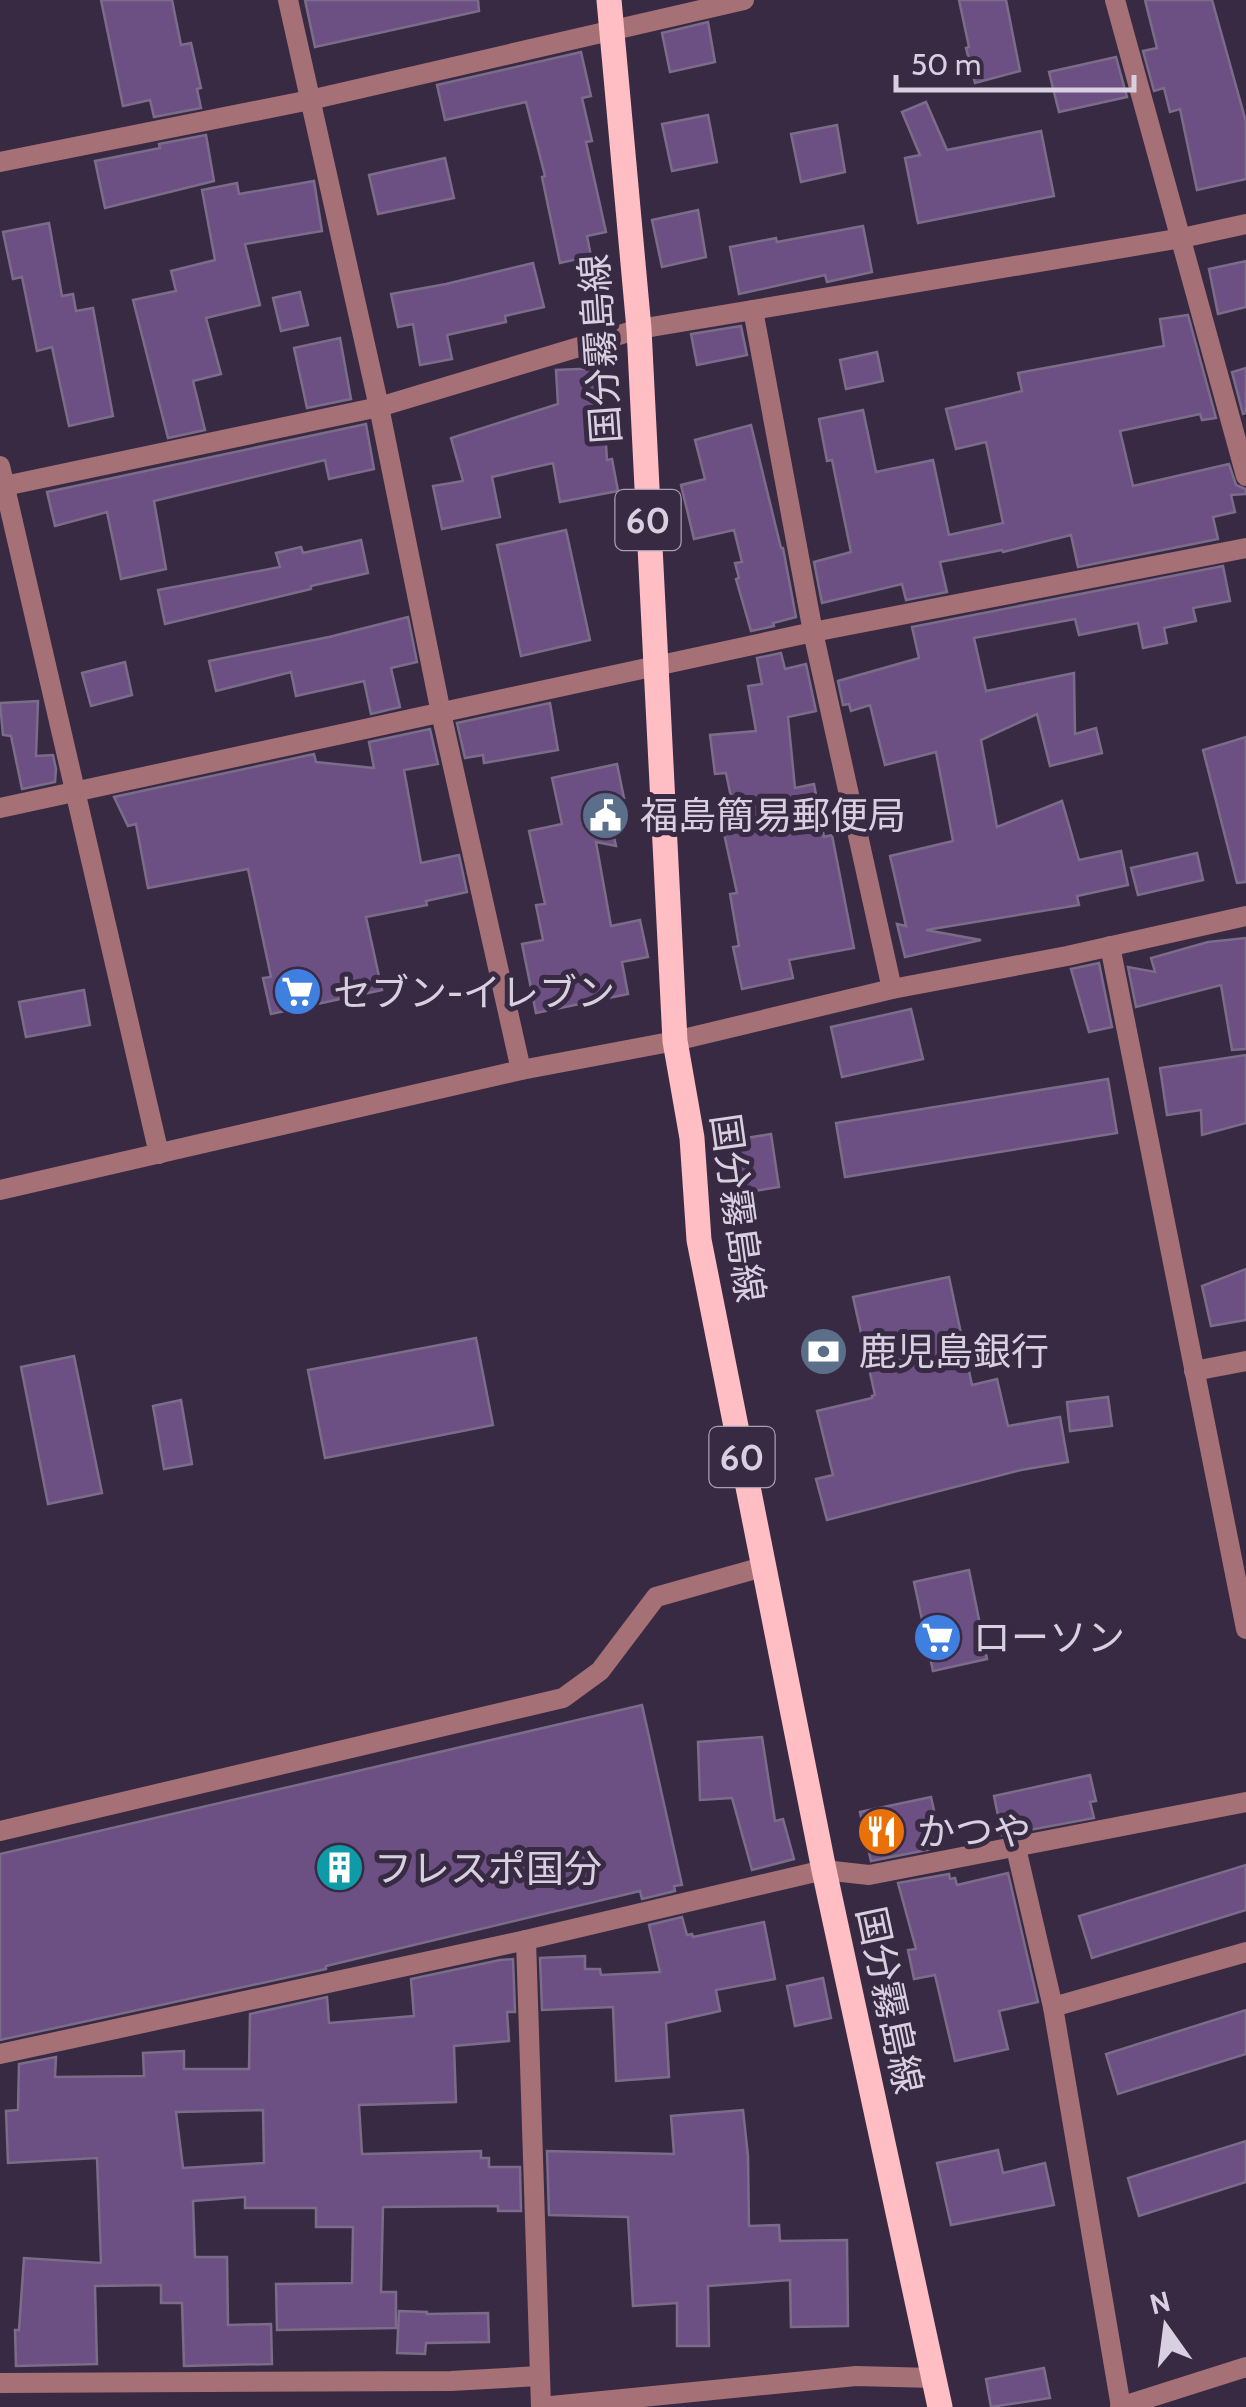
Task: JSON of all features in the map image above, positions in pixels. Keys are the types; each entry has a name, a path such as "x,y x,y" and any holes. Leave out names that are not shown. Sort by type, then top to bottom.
{"main road":[{"name":"国分霧島線","path":"609,0 638,330 675,1042 692,1138 699,1240 824,1870 940,2407"}],"street":[{"path":"288,0 521,1070"},
{"path":"0,162 310,100 744,0"},
{"path":"1115,0 1246,476"},
{"path":"159,1154 1,480 379,407 638,330 1246,224"},
{"path":"752,310 812,632 892,989"},
{"path":"0,808 812,632 1246,548"},
{"path":"0,1190 521,1070 675,1042 892,989 1246,916"},
{"path":"1110,946 1246,1629"},
{"path":"1194,1371 1246,1361"},
{"path":"0,1831 563,1698 600,1670 656,1597 763,1566"},
{"path":"0,2054 526,1940 824,1870 868,1874 1246,1802"},
{"path":"1016,1848 1053,2008 1120,2407 1246,2367"},
{"path":"526,1940 539,2407"},
{"path":"1053,2008 1246,1952"},
{"path":"539,2376 541,2407 856,2376 934,2378"},
{"path":"0,2383 451,2381 539,2376"}],"building":[{"path":"101,0 172,0 181,45 191,43 201,88 197,89 201,108 154,117 150,100 123,106"},
{"path":"305,0 478,0 479,11 315,47"},
{"path":"959,0 1006,0 1020,71 975,83"},
{"path":"1145,0 1212,0 1246,122 1246,179 1197,190 1180,109 1170,112 1164,88 1154,91 1143,51 1157,48"},
{"path":"708,22 715,62 670,72 662,33"},
{"path":"581,52 591,96 582,98 592,141 586,142 606,232 587,236 591,256 560,263 542,177 545,176 526,102 445,120 437,85"},
{"path":"1116,57 1127,97 1059,112 1049,72"},
{"path":"926,102 947,150 1041,131 1054,196 918,223 905,158 920,155 902,112"},
{"path":"708,115 717,162 672,171 662,124"},
{"path":"837,125 845,172 801,182 791,134"},
{"path":"206,135 214,181 105,208 95,161"},
{"path":"445,158 454,198 378,214 369,175"},
{"path":"314,181 322,231 245,244 260,305 206,318 221,374 193,381 205,430 168,438 133,300 176,291 171,271 215,260 202,190 237,183 239,194"},
{"path":"698,210 706,257 662,267 652,220"},
{"path":"49,223 62,296 73,294 76,311 93,308 113,416 69,426 52,347 37,351 22,277 13,279 3,232"},
{"path":"863,226 872,272 827,282 825,275 739,294 730,247"},
{"path":"1246,261 1246,307 1218,314 1209,269"},
{"path":"533,263 544,307 505,316 506,322 447,335 452,359 420,365 413,324 398,327 391,294"},
{"path":"300,292 308,325 281,331 273,298"},
{"path":"1188,315 1216,418 1202,420 1200,414 1120,431 1133,486 1229,464 1236,485 1246,489 1246,494 1231,495 1235,512 1213,517 1218,539 1078,567 1071,535 940,562 947,592 906,600 902,584 822,603 814,562 851,552 832,460 827,461 819,419 863,410 876,472 933,460 949,535 1003,523 986,442 956,449 946,409 1022,391 1018,373 1164,346 1160,319"},
{"path":"741,326 747,355 697,365 691,334"},
{"path":"340,338 351,399 307,408 294,348"},
{"path":"877,352 883,381 846,389 840,360"},
{"path":"601,368 607,460 612,459 618,491 560,502 553,463 492,477 500,517 442,529 433,486 463,481 451,438 558,404 556,370"},
{"path":"1246,368 1246,413 1243,414 1232,372"},
{"path":"366,424 374,469 329,479 325,460 154,501 166,569 121,579 107,512 55,526 47,492"},
{"path":"751,425 783,548 796,617 751,631 736,579 739,578 735,563 742,562 734,530 694,539 681,485 705,479 695,440"},
{"path":"566,530 590,640 521,656 497,545"},
{"path":"361,540 368,573 165,624 158,590 280,567 276,553 301,547 303,553"},
{"path":"1223,566 1230,601 1193,608 1196,621 1164,628 1167,643 1143,648 1138,623 1079,635 1075,619 974,638 986,691 1074,673 1075,734 1096,728 1102,753 1050,766 1037,714 981,740 997,827 1062,801 1079,860 1121,851 1128,885 1077,896 1079,905 926,930 981,940 905,957 897,924 906,926 890,856 953,841 936,752 885,765 870,705 851,711 849,704 843,705 838,681 919,658 912,627"},
{"path":"408,617 417,662 391,668 400,707 371,714 364,681 296,696 291,672 216,691 209,661"},
{"path":"781,653 785,669 806,664 816,711 788,717 795,788 814,784 824,837 832,835 854,948 789,960 793,978 742,989 733,947 739,946 730,894 737,893 723,829 737,826 726,773 715,774 710,735 756,731 748,686 762,684 757,658"},
{"path":"125,662 132,695 91,706 82,673"},
{"path":"38,701 36,756 53,755 55,782 22,789 11,736 3,735 0,703"},
{"path":"550,703 558,750 484,763 483,755 465,758 457,723"},
{"path":"430,729 438,764 404,770 421,863 459,855 467,892 426,901 427,905 366,917 382,990 271,1014 263,978 271,977 248,869 148,888 136,824 128,826 114,797 314,754 316,762 374,768 369,742"},
{"path":"1246,737 1246,882 1237,883 1203,750"},
{"path":"617,764 624,798 606,802 616,846 596,842 611,926 640,920 648,957 622,962 628,994 536,1013 522,944 543,940 536,905 545,904 529,831 562,824 552,778"},
{"path":"1197,853 1203,880 1138,895 1131,868"},
{"path":"1246,938 1246,1049 1232,1050 1221,985 1136,1007 1128,967 1155,972 1151,958 1208,942"},
{"path":"1099,963 1112,1027 1089,1032 1071,969"},
{"path":"84,990 90,1025 26,1037 19,1002"},
{"path":"911,1009 923,1059 842,1077 831,1027"},
{"path":"1246,1055 1246,1123 1202,1135 1201,1110 1167,1115 1160,1068"},
{"path":"1108,1079 1117,1133 845,1177 836,1123"},
{"path":"771,1134 779,1187 742,1193 734,1140"},
{"path":"1246,1269 1246,1320 1211,1326 1202,1286"},
{"path":"949,1277 972,1385 997,1379 1008,1426 1060,1417 1068,1462 1021,1470 827,1520 816,1479 833,1475 817,1411 875,1395 853,1297"},
{"path":"476,1338 493,1425 325,1458 308,1370"},
{"path":"74,1356 102,1493 48,1504 21,1367"},
{"path":"1108,1397 1112,1426 1070,1431 1067,1402"},
{"path":"181,1400 192,1464 164,1469 153,1406"},
{"path":"969,1570 987,1659 933,1671 914,1582"},
{"name":"フレスポ国分","path":"642,1705 682,1885 674,1886 675,1891 642,1899 640,1891 326,1969 0,2040 0,1854"},
{"path":"762,1737 775,1821 783,1819 794,1859 752,1870 732,1798 700,1800 698,1742"},
{"path":"1090,1775 1096,1801 1090,1802 1094,1818 1002,1835 994,1796"},
{"path":"931,1797 942,1847 871,1861 860,1812"},
{"path":"1246,1865 1246,1910 1092,1958 1079,1916"},
{"path":"1008,1873 1038,2002 999,2011 1008,2049 955,2061 935,1975 914,1979 908,1950 916,1949 898,1883 949,1874 957,1885"},
{"path":"682,1917 687,1935 693,1937 764,1922 775,1979 716,1990 720,2011 666,2023 669,2077 616,2081 613,2007 542,2010 540,1958 585,1956 585,1969 600,1969 601,1975 660,1972 649,1925"},
{"path":"513,1959 515,2012 507,2012 509,2041 454,2046 456,2102 359,2105 362,2154 481,2151 481,2158 489,2158 489,2167 520,2167 521,2211 498,2211 498,2206 383,2207 381,2292 396,2292 396,2328 277,2330 276,2284 352,2283 353,2227 316,2227 316,2208 245,2208 245,2197 193,2201 195,2257 227,2257 228,2325 271,2324 272,2364 184,2366 182,2303 161,2303 161,2285 95,2286 97,2364 16,2366 15,2330 19,2330 24,2258 101,2263 97,2158 8,2163 6,2111 18,2110 19,2064 56,2057 55,2077 144,2076 143,2053 184,2051 184,2069 249,2069 250,2014 327,1997 329,2023 414,2016 411,1979","holes":["263,2110 264,2163 183,2168 176,2112"]},
{"path":"823,1978 831,2018 795,2026 787,1986"},
{"path":"1246,2010 1246,2054 1118,2094 1106,2054"},
{"path":"743,2110 749,2226 779,2225 780,2241 847,2240 848,2326 791,2327 790,2280 708,2286 709,2346 677,2346 677,2303 633,2306 628,2217 549,2215 547,2151 674,2154 671,2116"},
{"path":"1246,2141 1246,2182 1139,2216 1128,2178"},
{"path":"998,2150 1003,2173 1045,2163 1054,2205 951,2225 937,2163"},
{"path":"399,2311 488,2313 489,2342 426,2343 425,2354 397,2353"},
{"path":"1044,2368 1050,2398 991,2407 986,2379"}],"place":[{"name":"福島簡易郵便局","path":"605,815"},
{"name":"セブン-イレブン","path":"298,992"},
{"name":"鹿児島銀行","path":"824,1351"},
{"name":"ローソン","path":"938,1637"},
{"name":"かつや","path":"882,1831"},
{"name":"フレスポ国分","path":"339,1868"}]}
